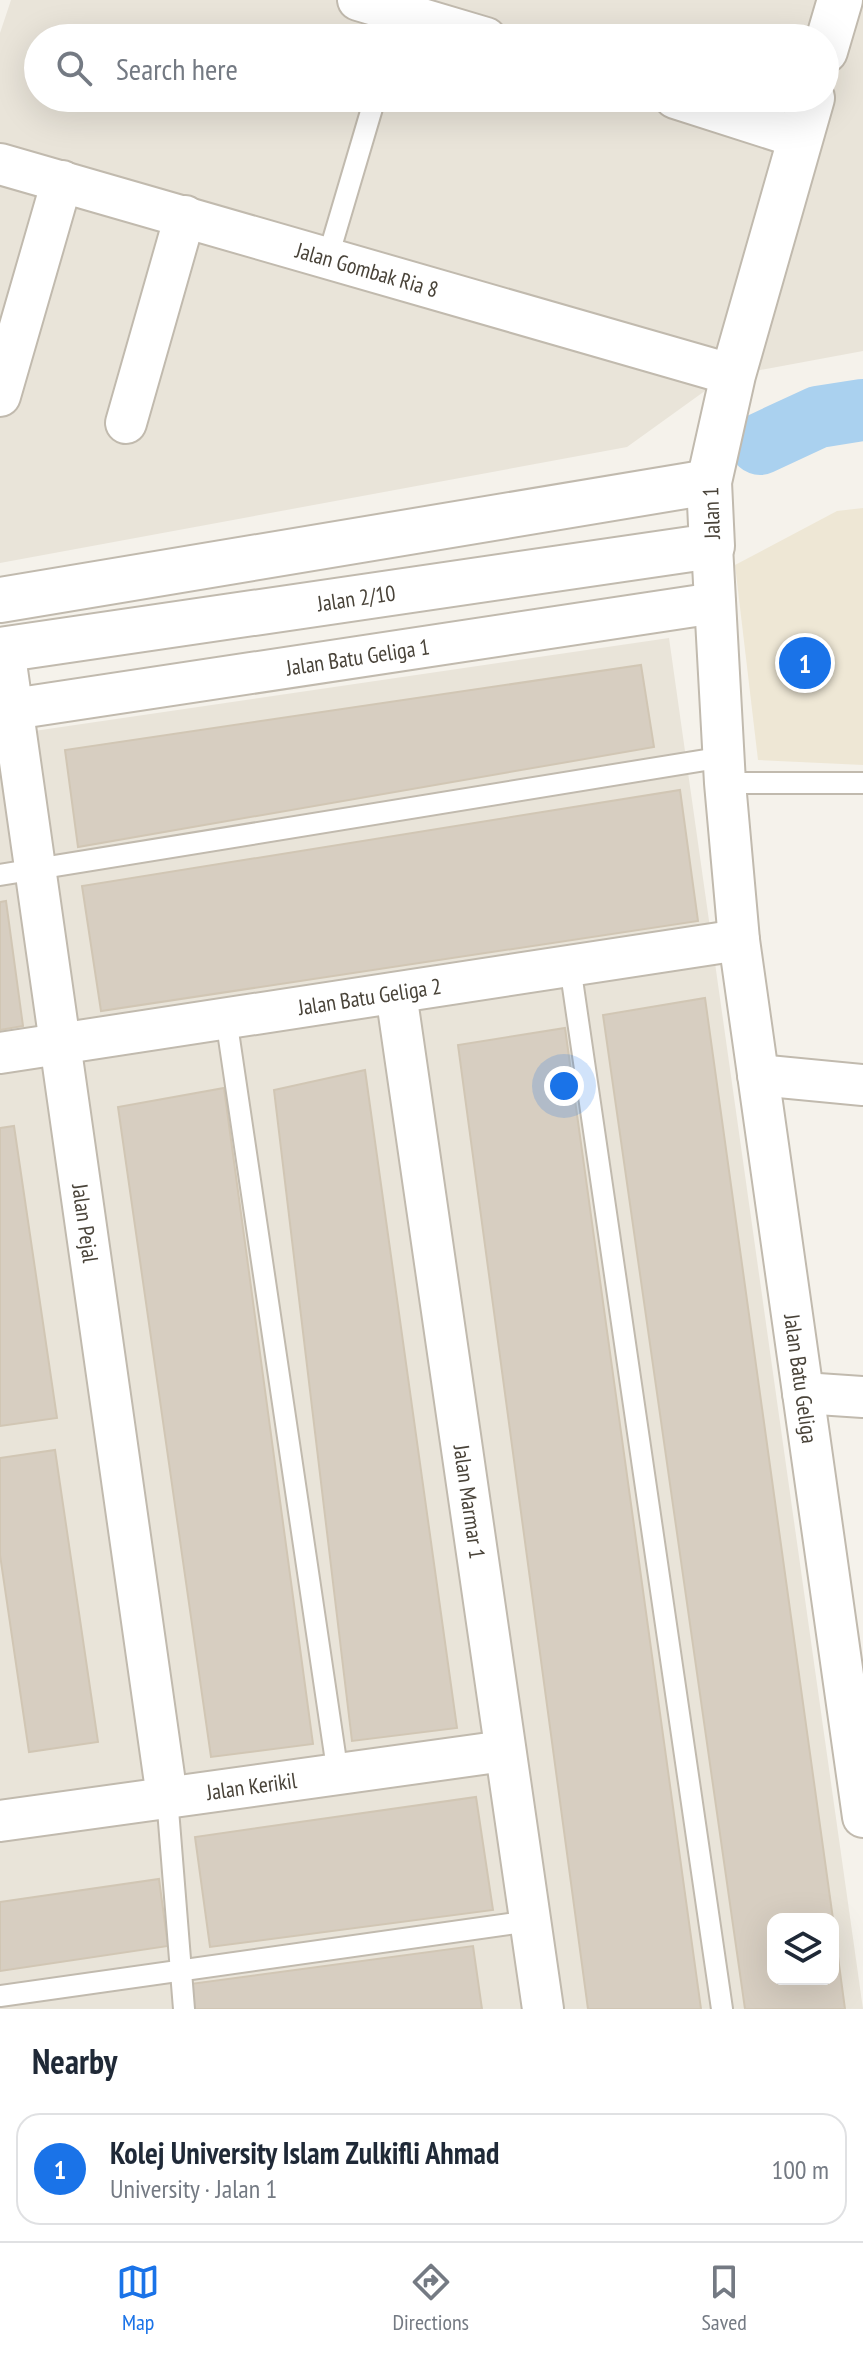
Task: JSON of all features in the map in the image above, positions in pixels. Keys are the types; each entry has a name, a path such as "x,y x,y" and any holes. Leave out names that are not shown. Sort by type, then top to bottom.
{"street":[{"path":"358,0 436,24"},
{"path":"833,24 840,0"},
{"path":"767,112 806,118"},
{"name":"Jalan 1","path":"739,940 724,770 709,482 733,375 806,118"},
{"name":"Jalan Gombak Ria 8","path":"0,164 733,375"},
{"path":"0,396 62,181"},
{"path":"126,423 185,216"},
{"path":"0,600 709,482"},
{"name":"Jalan 2/10","path":"2,650 712,546"},
{"name":"Jalan Batu Geliga 1","path":"6,710 715,603"},
{"name":"Jalan Pejal","path":"2,650 18,873 60,1044 167,1797"},
{"name":"Jalan Batu Geliga 2","path":"0,1053 739,940"},
{"name":"Jalan Batu Geliga","path":"739,940 863,1817"},
{"name":"Jalan Marmar 1","path":"396,993 543,2009"},
{"path":"758,1075 863,1085"},
{"path":"803,1393 863,1397"},
{"name":"Jalan Kerikil","path":"0,1821 504,1751"}],"lane":[{"path":"328,257 371,112"},
{"path":"18,873 724,770 863,783"},
{"path":"570,966 722,2009"},
{"path":"226,1018 338,1775"},
{"path":"167,1797 184,2009"},
{"path":"0,1996 531,1921"}],"shaded area":[{"path":"11,0 822,0 814,24 24,24 24,112 789,112 709,388 627,447 0,563 0,33"},
{"path":"840,0 863,0 863,351 733,375 820,112 839,112 839,24 833,24"},
{"path":"863,508 863,765 758,760 735,565 837,511"},
{"path":"669,638 863,2009 0,2009 0,736"}],"water":[{"path":"863,386 863,438 827,443 763,471 765,420 824,391"}],"building":[{"path":"641,665 654,747 78,847 65,750"},
{"path":"680,790 698,921 101,1011 82,886"},
{"path":"6,901 23,1026 0,1030 0,902"},
{"path":"705,998 832,1913 767,1913 767,1985 839,1985 839,1964 845,2009 745,2009 603,1015"},
{"path":"565,1028 701,2009 588,2009 458,1045"},
{"path":"365,1070 457,1728 352,1741 274,1090"},
{"path":"224,1088 313,1744 211,1757 118,1107"},
{"path":"14,1126 57,1418 0,1426 0,1128"},
{"path":"55,1450 98,1742 29,1752 0,1555 0,1458"},
{"path":"476,1797 493,1910 210,1947 195,1837"},
{"path":"159,1879 168,1946 0,1971 0,1902"},
{"path":"473,1946 482,2009 193,2009 190,1984"}],"waterway":[{"path":"760,444 818,417 863,410"}],"place":[{"name":"Kolej University Islam Zulkifli Ahmad","path":"805,663"}]}
